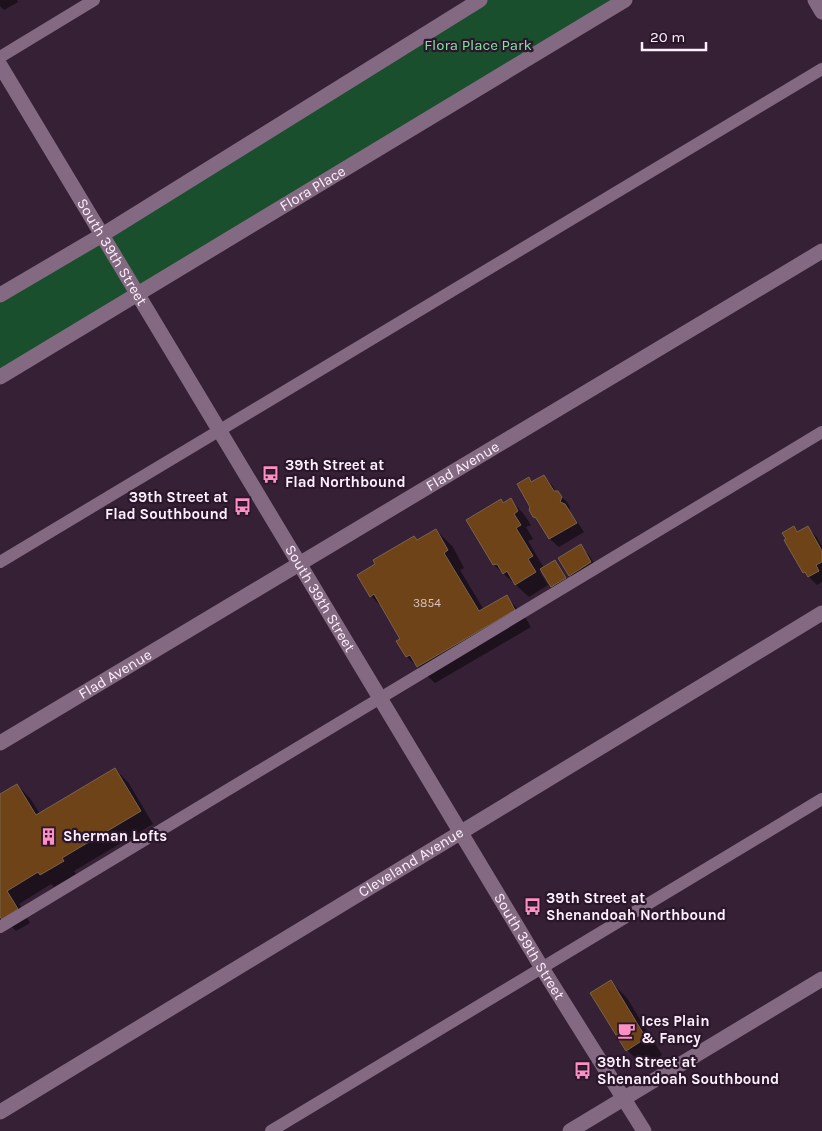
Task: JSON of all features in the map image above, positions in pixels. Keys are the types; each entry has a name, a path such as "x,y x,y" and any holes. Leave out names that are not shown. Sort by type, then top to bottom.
{"street":[{"path":"0,295 102,235 480,0"},
{"name":"Flora Place","path":"0,377 625,0"},
{"path":"815,0 822,12"},
{"name":"South 39th Street","path":"0,65 542,968 644,1131"},
{"name":"Flad Avenue","path":"0,744 822,251"},
{"name":"Cleveland Avenue","path":"0,1112 462,832 570,764 822,613"},
{"path":"570,1131 822,979"}],"lane":[{"path":"0,57 94,0"},
{"path":"0,562 822,69"},
{"path":"0,927 822,432"},
{"path":"272,1131 822,799"}],"green space":[{"name":"Flora Place Park","path":"480,0 625,0 0,377 0,295"}],"building":[{"path":"544,475 554,491 558,491 562,497 560,502 565,504 577,523 549,539 536,518 533,517 529,510 530,507 517,484 529,477 531,482"},
{"path":"511,498 518,511 514,514 521,525 516,528 533,556 528,559 536,572 515,585 507,571 503,574 497,564 493,565 466,520 501,499 503,503"},
{"path":"794,526 797,532 808,526 822,551 822,562 816,565 819,571 808,577 805,572 803,573 782,533"},
{"path":"436,529 448,550 444,553 479,611 507,595 515,610 417,667 410,655 406,657 396,641 400,639 374,594 370,597 357,575 375,564 373,560 414,536 417,540"},
{"path":"581,544 591,562 569,576 558,558"},
{"path":"555,560 566,578 551,587 540,569"},
{"name":"Sherman Lofts","path":"115,768 141,811 62,858 64,861 40,875 38,872 7,891 18,909 2,919 0,917 0,794 17,784 36,815"},
{"path":"611,980 646,1038 626,1051 590,993"}],"place":[{"name":"39th Street at Flad Northbound","path":"271,474"},
{"name":"39th Street at Flad Southbound","path":"242,506"},
{"name":"Sherman Lofts","path":"49,836"},
{"name":"39th Street at Shenandoah Northbound","path":"532,907"},
{"name":"Ices Plain & Fancy","path":"627,1030"},
{"name":"39th Street at Shenandoah Southbound","path":"583,1071"}]}
